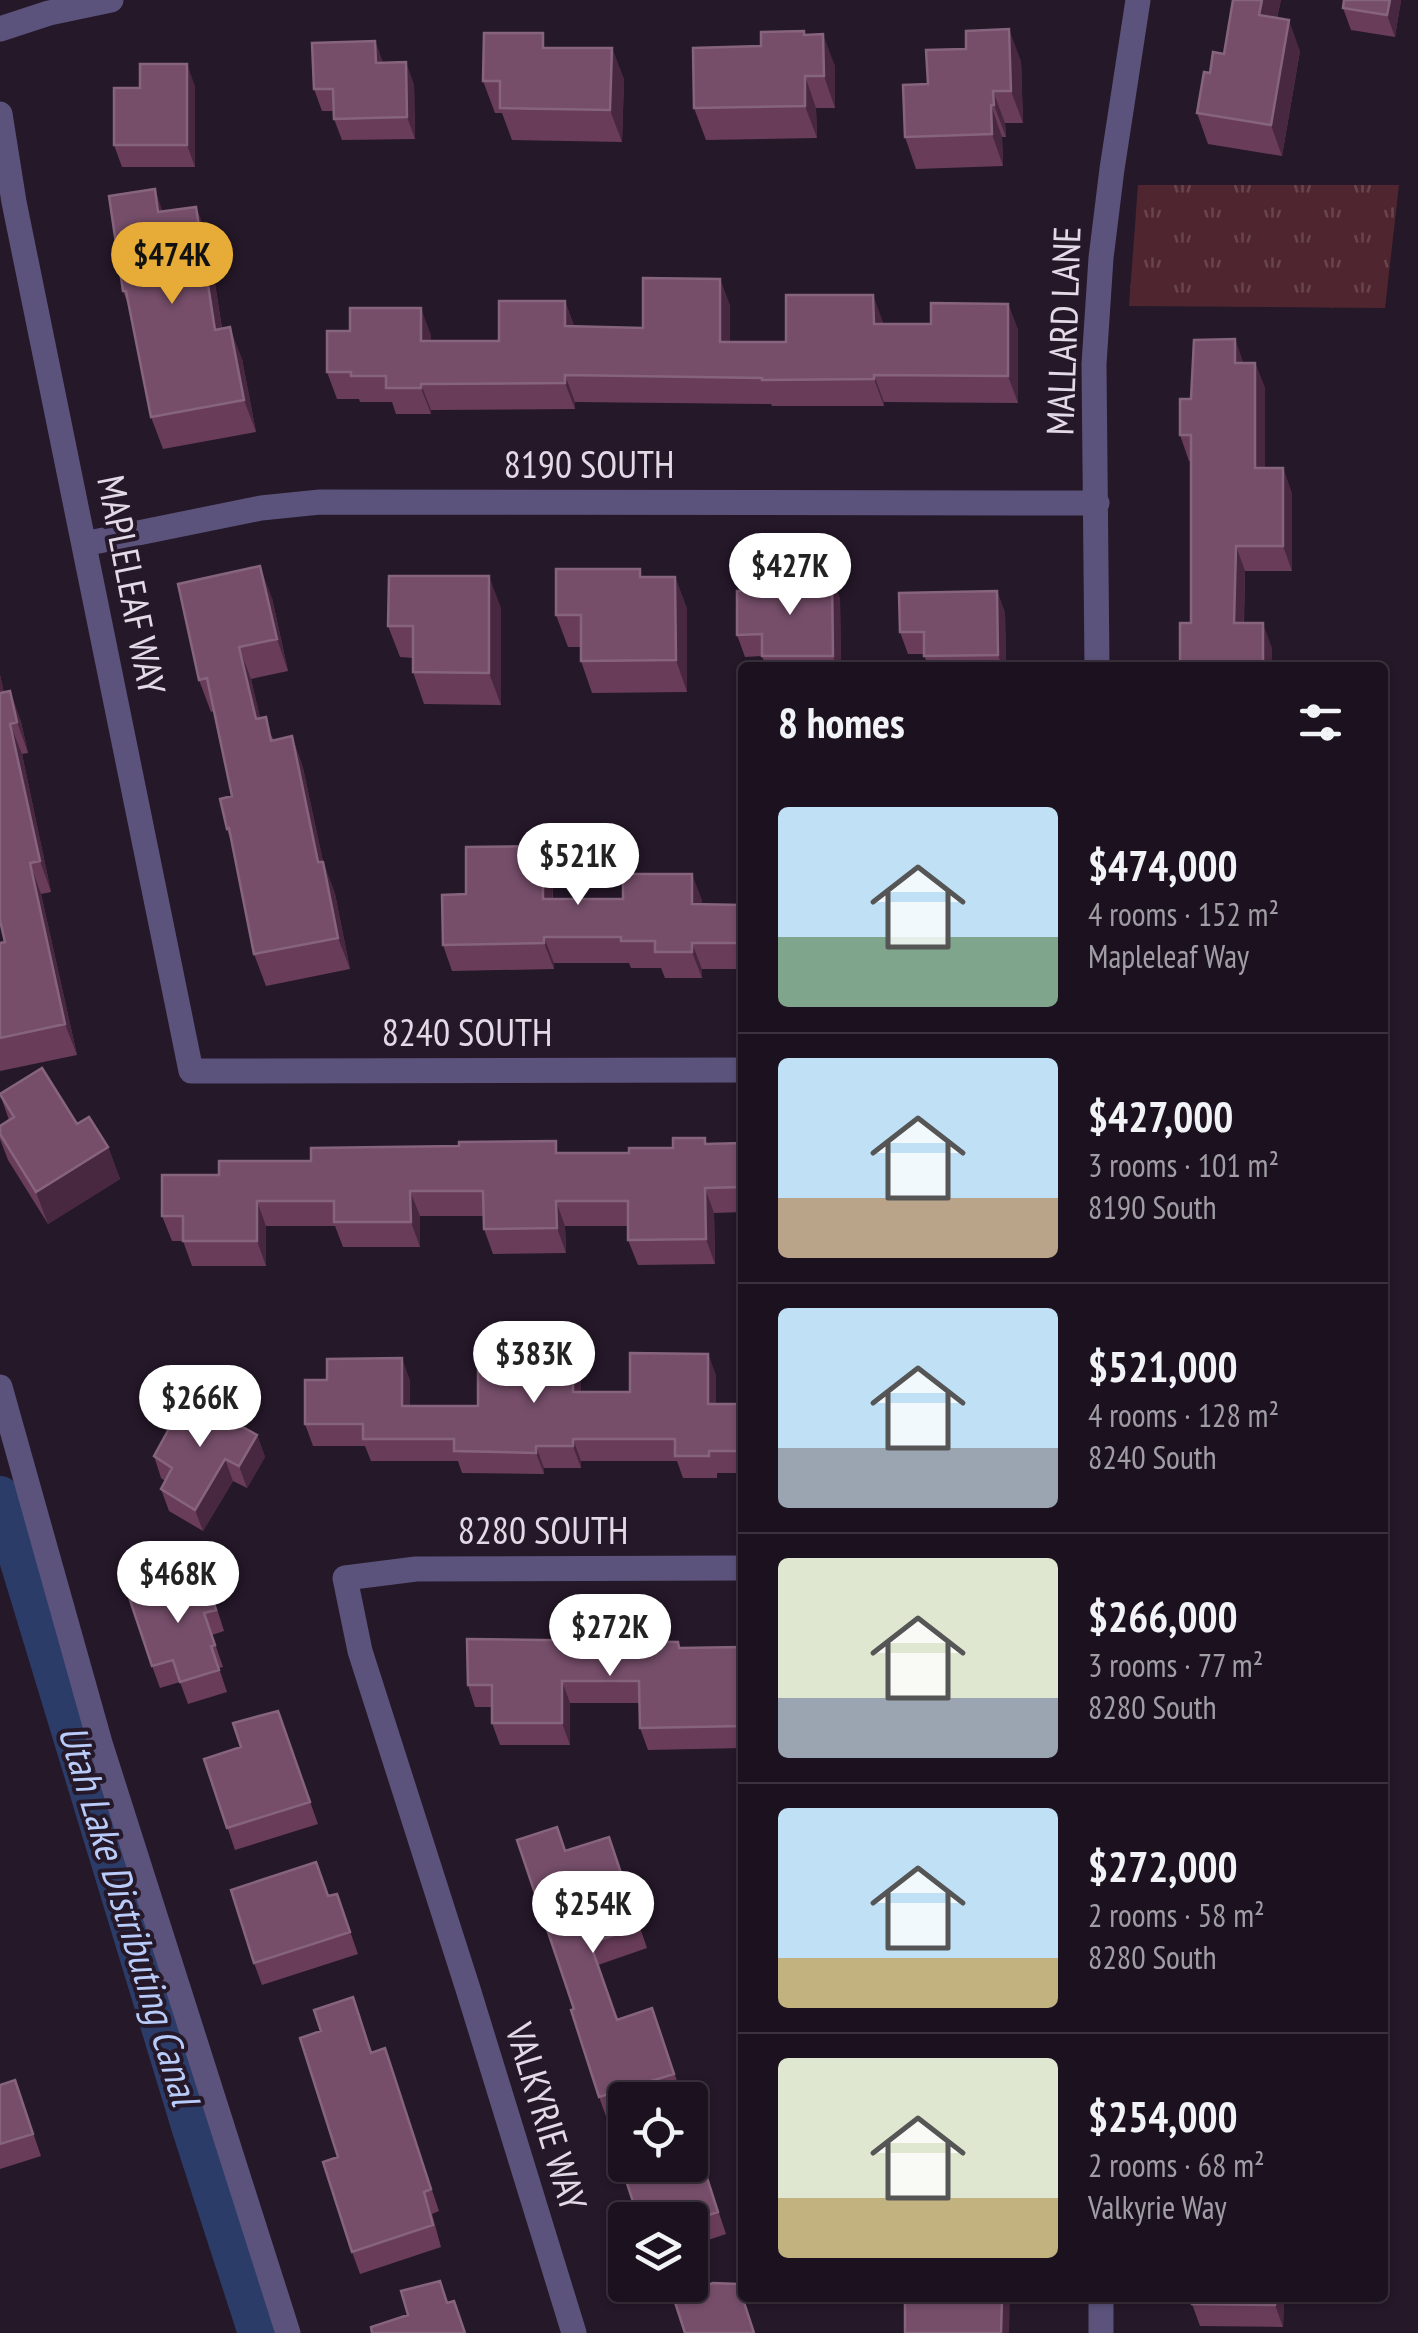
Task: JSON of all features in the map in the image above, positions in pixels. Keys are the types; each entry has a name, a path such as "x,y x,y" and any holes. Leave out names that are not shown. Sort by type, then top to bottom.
{"street":[{"path":"0,29 110,0"},
{"name":"MALLARD LANE","path":"1097,662 1094,364 1101,258 1138,0"},
{"name":"MAPLELEAF WAY","path":"0,114 14,202 191,1071"},
{"name":"8190 SOUTH","path":"84,544 261,508 320,502 1097,503"},
{"name":"8240 SOUTH","path":"191,1071 738,1070"},
{"path":"0,1387 100,1743 288,2333"},
{"name":"8280 SOUTH","path":"345,1578 416,1570 738,1568"},
{"name":"VALKYRIE WAY","path":"345,1578 360,1651 574,2333"},
{"path":"1100,2302 1100,2333"}],"green space":[{"path":"1138,185 1399,185 1385,308 1129,306"}],"building":[{"path":"1233,0 1262,0 1259,15 1289,20 1271,125 1197,113 1204,72 1210,73 1213,52 1224,54"},
{"path":"1344,0 1390,0 1387,15 1343,8"},
{"path":"1009,29 1011,91 993,91 992,134 905,137 903,85 928,84 926,50 966,49 966,31"},
{"path":"804,31 804,35 823,34 824,76 805,76 805,106 694,108 693,48 761,46 761,32"},
{"path":"484,33 543,33 543,48 612,48 610,110 500,108 500,81 483,81"},
{"path":"375,41 376,63 406,62 407,117 334,119 333,89 314,89 312,43"},
{"path":"140,64 187,64 187,145 114,145 114,88 140,88"},
{"path":"155,189 158,212 196,207 215,330 230,327 244,400 151,417 123,291 109,196"},
{"path":"643,278 720,279 720,342 786,342 786,295 873,295 874,324 931,324 931,303 1008,304 1008,376 874,375 874,379 762,380 565,375 565,383 421,384 421,388 386,388 386,376 327,372 327,331 350,331 350,308 421,308 421,341 499,341 499,301 565,301 565,326 643,328"},
{"path":"1235,339 1235,363 1255,363 1255,468 1283,468 1283,546 1236,546 1234,623 1263,623 1263,662 1180,662 1180,623 1191,623 1191,435 1180,435 1180,399 1191,399 1194,340"},
{"path":"260,566 277,639 239,647 256,719 266,717 271,741 292,736 338,938 254,954 220,799 232,796 207,678 199,680 178,584"},
{"path":"556,569 640,569 640,577 675,577 676,660 581,661 581,615 556,615"},
{"path":"389,576 489,576 489,673 413,672 413,626 388,626"},
{"path":"796,577 832,577 833,656 762,656 762,634 737,635 737,591 796,590"},
{"path":"997,591 998,655 924,656 924,632 900,632 899,593"},
{"path":"10,691 17,722 10,724 40,861 30,863 65,1024 0,1038 0,943 5,942 0,920 0,693"},
{"path":"543,846 543,899 623,899 623,874 692,874 692,904 738,905 738,943 692,943 692,952 655,952 655,941 621,941 621,937 544,937 544,943 443,945 442,895 466,894 466,847"},
{"path":"42,1068 77,1124 89,1117 108,1147 36,1192 0,1134 0,1126 14,1117 0,1094"},
{"path":"673,1138 705,1138 705,1144 738,1143 738,1187 705,1188 706,1239 628,1240 628,1201 556,1201 557,1228 484,1229 483,1191 410,1191 411,1222 334,1222 334,1201 257,1201 257,1241 183,1241 183,1216 162,1216 162,1175 219,1175 219,1161 311,1161 311,1148 556,1141 556,1153 629,1153 629,1148 673,1148"},
{"path":"630,1353 708,1354 708,1404 738,1404 738,1451 675,1456 675,1439 573,1439 573,1446 536,1446 536,1453 454,1451 454,1439 363,1439 363,1424 305,1424 305,1380 327,1380 327,1359 402,1358 402,1406 478,1406 478,1360 573,1359 573,1392 630,1392"},
{"path":"187,1396 257,1435 239,1466 225,1459 195,1510 161,1489 172,1468 154,1456"},
{"path":"205,1574 216,1610 204,1613 219,1670 180,1682 173,1660 152,1666 129,1597"},
{"path":"467,1639 678,1642 679,1648 738,1647 738,1726 640,1728 639,1681 562,1681 562,1723 492,1723 492,1685 468,1685"},
{"path":"278,1711 310,1802 227,1828 204,1759 241,1747 233,1723"},
{"path":"557,1827 565,1851 609,1837 639,1927 590,1943 617,2020 652,2008 674,2074 648,2082 608,2082 608,2094 599,2097 517,1840"},
{"path":"316,1862 328,1896 337,1894 350,1932 254,1963 231,1890"},
{"path":"353,1997 371,2053 385,2048 431,2189 424,2192 433,2225 352,2252 323,2162 338,2157 300,2038 321,2031 314,2010"},
{"path":"15,2080 33,2134 0,2144 0,2085"},
{"path":"708,2181 718,2212 708,2215 708,2202 633,2202 627,2182"},
{"path":"440,2281 447,2303 454,2301 465,2333 372,2333 371,2327 408,2315 401,2291"},
{"path":"738,2284 738,2302 744,2302 754,2333 685,2333 675,2302 708,2302 708,2285"},
{"path":"905,2302 1002,2302 1001,2333 905,2333"},
{"path":"1192,2302 1275,2302 1275,2305"}],"waterway":[{"name":"Utah Lake Distributing Canal","path":"0,1496 258,2333"}]}
